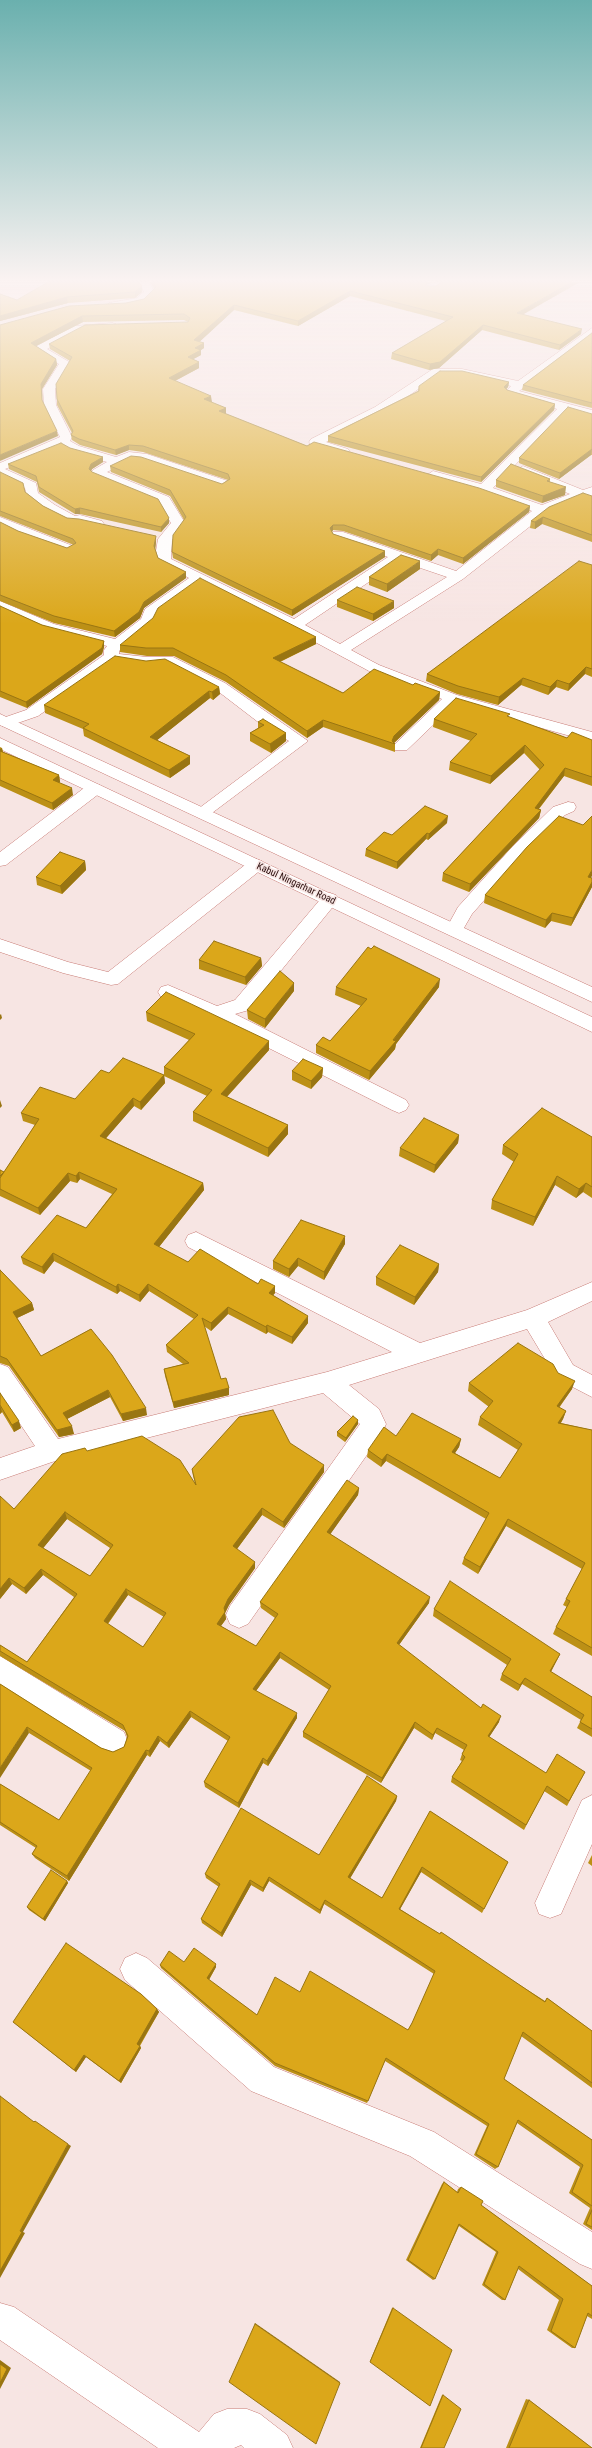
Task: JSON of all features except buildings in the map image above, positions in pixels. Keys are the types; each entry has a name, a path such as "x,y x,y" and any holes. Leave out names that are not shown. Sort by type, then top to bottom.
{"main road":[{"path":"0,467 63,442 66,437 50,405 49,396"},
{"path":"354,455 315,442 379,410 399,396"},
{"path":"522,396 592,414"},
{"path":"484,489 506,465 564,408"},
{"path":"63,442 75,449 118,461"},
{"path":"223,484 143,457 129,456 97,473 164,500 178,523 165,539 163,551 165,561 295,625 374,668 452,698 592,737"},
{"path":"506,465 588,494"},
{"path":"0,472 31,486 32,494 50,508 73,520 80,519 112,528"},
{"path":"423,473 484,489 542,510"},
{"path":"341,650 402,605 458,576 542,510 588,494"},
{"path":"0,521 25,534 68,549"},
{"path":"338,535 458,576"},
{"path":"149,536 165,539"},
{"path":"295,625 363,589 398,556"},
{"path":"3,721 32,713 114,650 148,621 150,612 199,578"},
{"path":"0,606 49,627 147,662 168,660 220,686 268,722 300,742 202,812"},
{"path":"401,748 452,698"},
{"path":"3,721 202,812 592,995"},
{"name":"Kabul Ningarhar Road","path":"0,743 592,1025"},
{"path":"0,861 94,789"},
{"path":"455,930 464,912 519,850 559,811 568,807"},
{"path":"0,945 63,967 111,978 256,865"},
{"path":"216,1013 242,1005 330,899"},
{"path":"168,992 216,1013 400,1106"},
{"path":"196,1240 417,1353"},
{"path":"0,1469 52,1451 326,1382 533,1318 592,1291"},
{"path":"533,1318 565,1372 592,1387"},
{"path":"0,1374 52,1451"},
{"path":"239,1615 374,1424 370,1417 326,1382"},
{"path":"0,1670 114,1742"},
{"path":"550,1903 592,1810"},
{"path":"136,1969 263,2079 422,2144 592,2252"},
{"path":"1,2320 191,2448"},
{"path":"210,2448 227,2427 246,2427 274,2448"}]}
